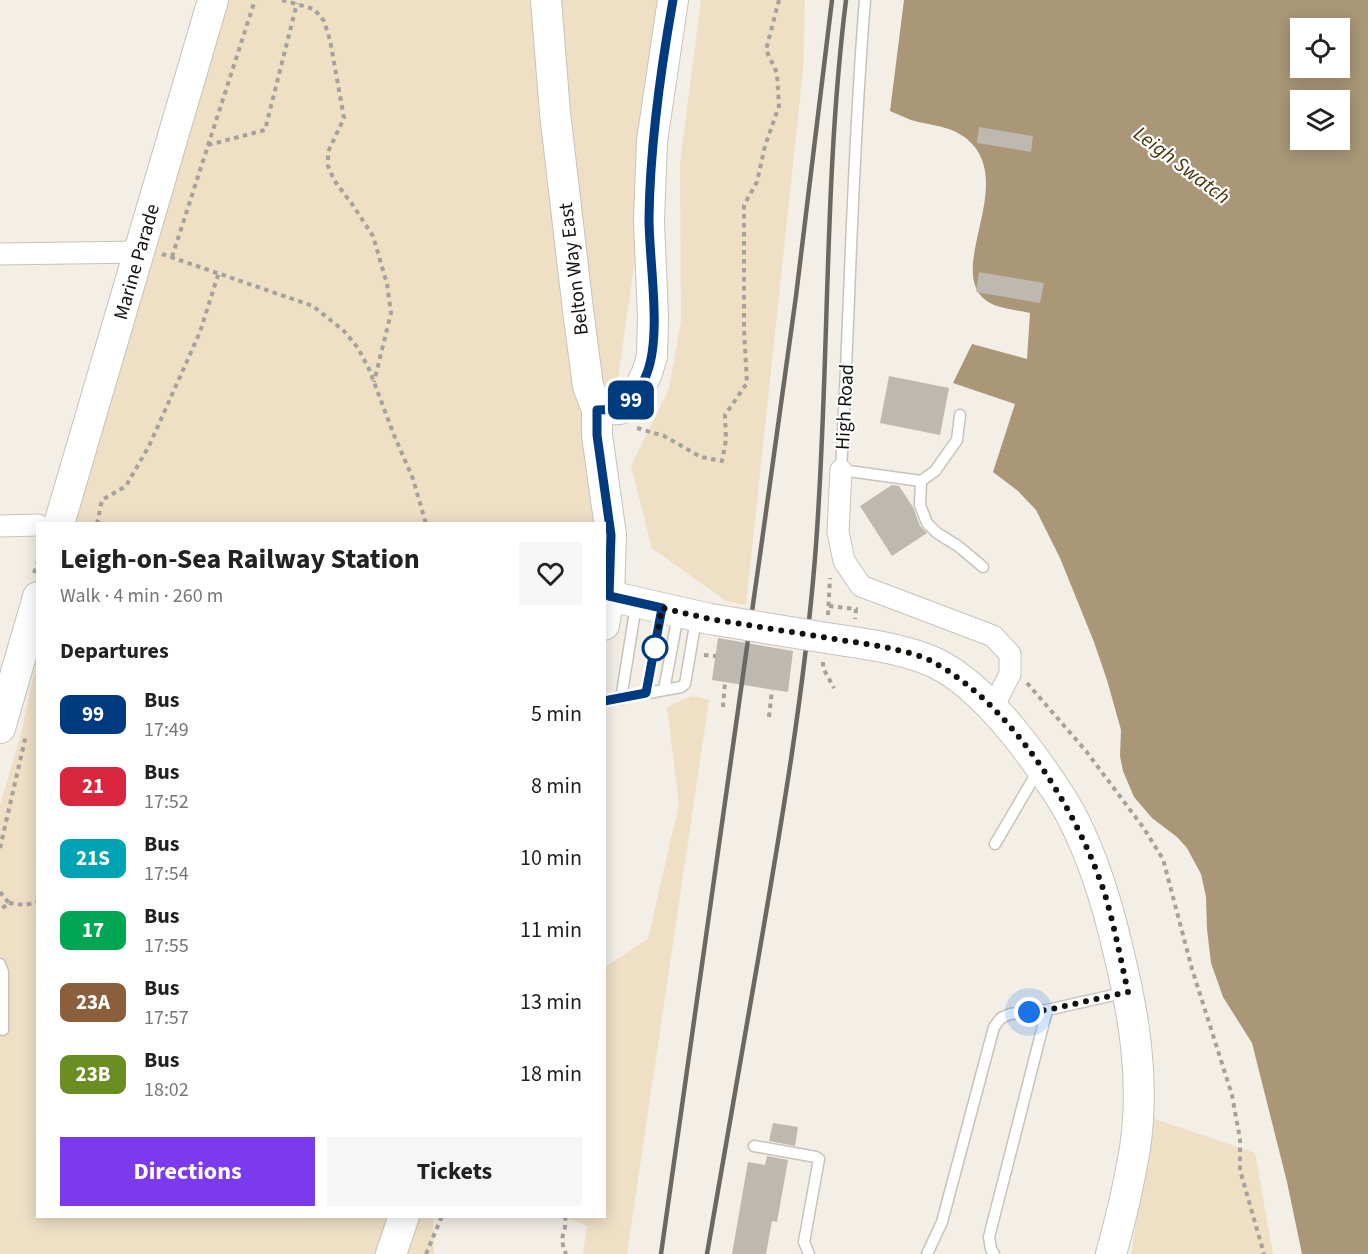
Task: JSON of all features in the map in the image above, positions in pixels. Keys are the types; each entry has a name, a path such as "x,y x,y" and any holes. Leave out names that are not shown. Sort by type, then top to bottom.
{"street":[{"name":"Marine Parade","path":"60,522 141,252 213,0"},
{"name":"Belton Way East","path":"546,0 555,113 578,310 588,386 597,410 597,435 611,535 657,611"},
{"path":"597,410 620,409 628,404 647,373 652,356 653,317 649,221 652,141 674,0"},
{"path":"0,254 141,252"},
{"name":"High Road","path":"841,470 838,532 844,561 861,586 993,636 1010,654 1010,674"},
{"path":"0,526 36,525"},
{"path":"13,729 36,608"},
{"path":"657,611 885,647 932,661 961,680 993,707 1041,766 1070,812 1106,898 1128,992 1138,1059 1135,1147 1111,1254"},
{"path":"993,707 1010,674"},
{"path":"391,1254 403,1218"}],"lane":[{"name":"High Road","path":"841,470 849,335 854,156 865,0"},
{"path":"841,470 921,481 935,471 957,440 960,415"},
{"path":"921,481 920,505 927,523 983,567"},
{"path":"657,611 664,690"},
{"path":"606,700 681,687 685,684 657,611"},
{"path":"646,693 657,611"},
{"path":"621,699 657,611"},
{"path":"995,844 1041,766"},
{"path":"0,964 3,972 3,1030"},
{"path":"941,1254 928,1253 942,1222 994,1027 1000,1018 1010,1014 1047,1010 1128,992"},
{"path":"994,1254 989,1238 1047,1010"},
{"path":"754,1146 819,1159 804,1242 809,1254"}],"path":[{"path":"172,257 255,0"},
{"path":"282,0 314,9 324,21 330,40 344,118 328,152 328,166 334,180 373,236 387,284 391,313 374,382"},
{"path":"631,420 638,429 664,436 701,457 722,461 726,440 725,416 747,383 744,330 744,205 757,182 765,146 779,106 777,73 766,50 779,0"},
{"path":"208,145 266,130 297,3"},
{"path":"141,252 172,257 313,306 344,331 358,348 374,382 413,479 425,522"},
{"path":"97,522 102,500 126,486 149,446 200,332 219,272"},
{"path":"704,655 716,656"},
{"path":"1010,674 1029,684 1086,751 1143,827 1163,859 1192,969 1232,1095 1240,1139 1240,1170 1264,1254"},
{"path":"723,707 725,682"},
{"path":"769,717 772,690"},
{"path":"0,848 13,729"},
{"path":"0,892 9,903 25,905 36,902"},
{"path":"0,910 9,903"},
{"path":"426,1254 441,1218"},
{"path":"565,1218 561,1241 566,1254"}],"shaded area":[{"path":"228,0 671,0 598,522 76,522"},
{"path":"701,0 805,0 803,70 746,605 726,601 652,548 631,466 669,389 681,322 680,163"},
{"path":"36,663 36,1218 433,1218 434,1254 0,1254 0,805 21,734"},
{"path":"691,696 709,700 627,1254 583,1254 587,1226 567,1218 606,1218 606,966 648,939 679,804 667,707"},
{"path":"1152,1118 1255,1153 1273,1254 1131,1254"}],"water":[{"name":"Leigh Swatch","path":"904,0 1368,0 1368,1254 1302,1254 1287,1182 1252,1043 1223,997 1211,963 1206,897 1201,874 1187,848 1177,837 1152,818 1134,797 1123,771 1120,756 1121,730 1107,680 1060,558 1036,510 1018,491 993,472 1015,404 953,383 972,344 1027,359 1030,313 994,305 977,289 973,271 986,180 981,158 961,134 911,120 890,111"}],"building":[{"path":"979,127 1033,136 1031,152 977,143"},
{"path":"979,272 1044,283 1040,303 976,292"},
{"path":"889,376 949,388 940,435 880,423"},
{"path":"892,485 899,486 913,507 920,526 927,533 892,556 860,506"},
{"path":"718,638 793,651 788,692 712,680"},
{"path":"773,1123 798,1127 795,1146 769,1141"},
{"path":"767,1156 788,1160 777,1222 772,1221 766,1254 732,1254 748,1162 765,1165"}],"railway":[{"path":"661,1254 796,296 832,0"},
{"path":"707,1254 783,810 810,609 820,488 834,139 846,0"}],"bus line":[{"name":"99","path":"606,701 646,693 662,608 609,596 611,535 597,435 597,410 620,409 628,404 647,373 652,356 653,317 649,221 652,141 673,0"}],"route":[{"path":"655,648 662,608 710,619 885,647 906,653 932,661 961,680 993,707 1041,766 1070,812 1080,833 1106,898 1128,992 1029,1012"}]}
